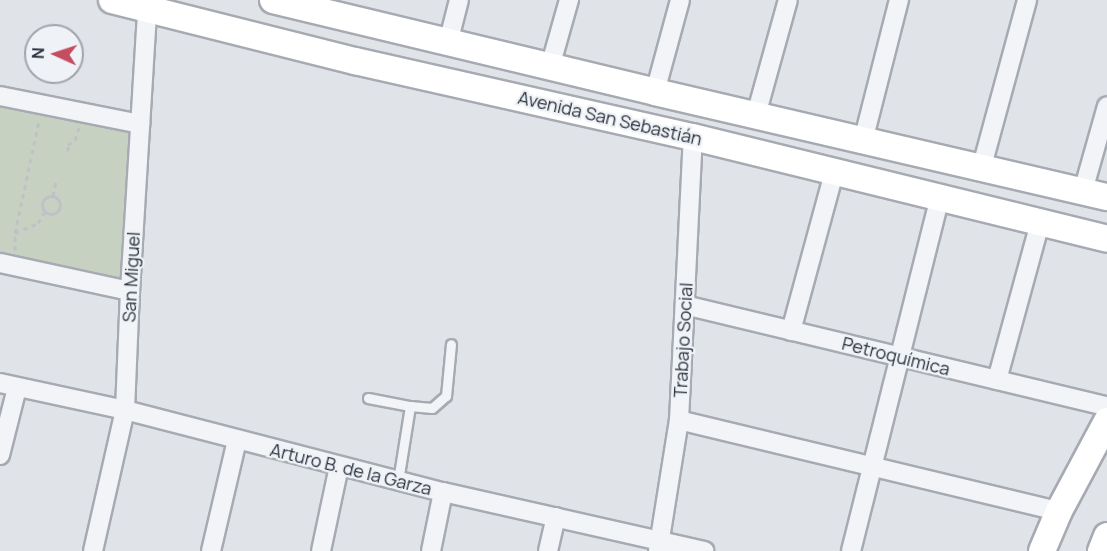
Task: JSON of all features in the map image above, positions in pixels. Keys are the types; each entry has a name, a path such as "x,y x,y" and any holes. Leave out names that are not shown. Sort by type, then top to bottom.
{"main road":[{"name":"Avenida San Sebastián","path":"112,0 149,5 355,61 693,137 1107,239"},
{"name":"Avenida San Sebastián","path":"273,0 343,8 448,43 1095,194"},
{"path":"1042,551 1059,511 1107,421"},
{"path":"1101,551 1107,536"}],"street":[{"path":"448,43 459,0"},
{"path":"550,67 569,0"},
{"path":"655,92 680,0"},
{"path":"756,115 788,0"},
{"path":"864,141 899,0"},
{"path":"982,166 1027,0"},
{"name":"San Miguel","path":"93,551 125,410 130,291 149,5"},
{"path":"0,96 140,124"},
{"path":"1095,194 1107,106"},
{"name":"Trabajo Social","path":"659,546 679,420 693,137"},
{"path":"791,331 834,173"},
{"path":"851,551 940,197"},
{"path":"997,381 1040,223"},
{"path":"8,265 130,291"},
{"name":"Petroquímica","path":"685,305 1107,406"},
{"path":"0,455 9,386"},
{"name":"Arturo B. de la Garza","path":"9,386 125,410 398,481 556,517 659,546 704,551"},
{"path":"679,420 1059,511"},
{"path":"211,551 237,440"},
{"path":"321,551 339,466"},
{"path":"431,551 443,492"},
{"path":"548,551 556,517"}],"lane":[{"path":"368,398 432,408 446,396 451,344"},
{"path":"398,481 410,406"}],"path":[{"path":"8,265 42,104"},
{"path":"68,151 68,145 75,140 76,132 81,128 84,113"},
{"path":"53,196 56,182"},
{"path":"15,233 38,223 45,212 43,201 53,196"},
{"path":"45,212 54,214 60,208 58,199 53,196"}],"green space":[{"path":"0,99 136,128 124,279 0,256"}]}
